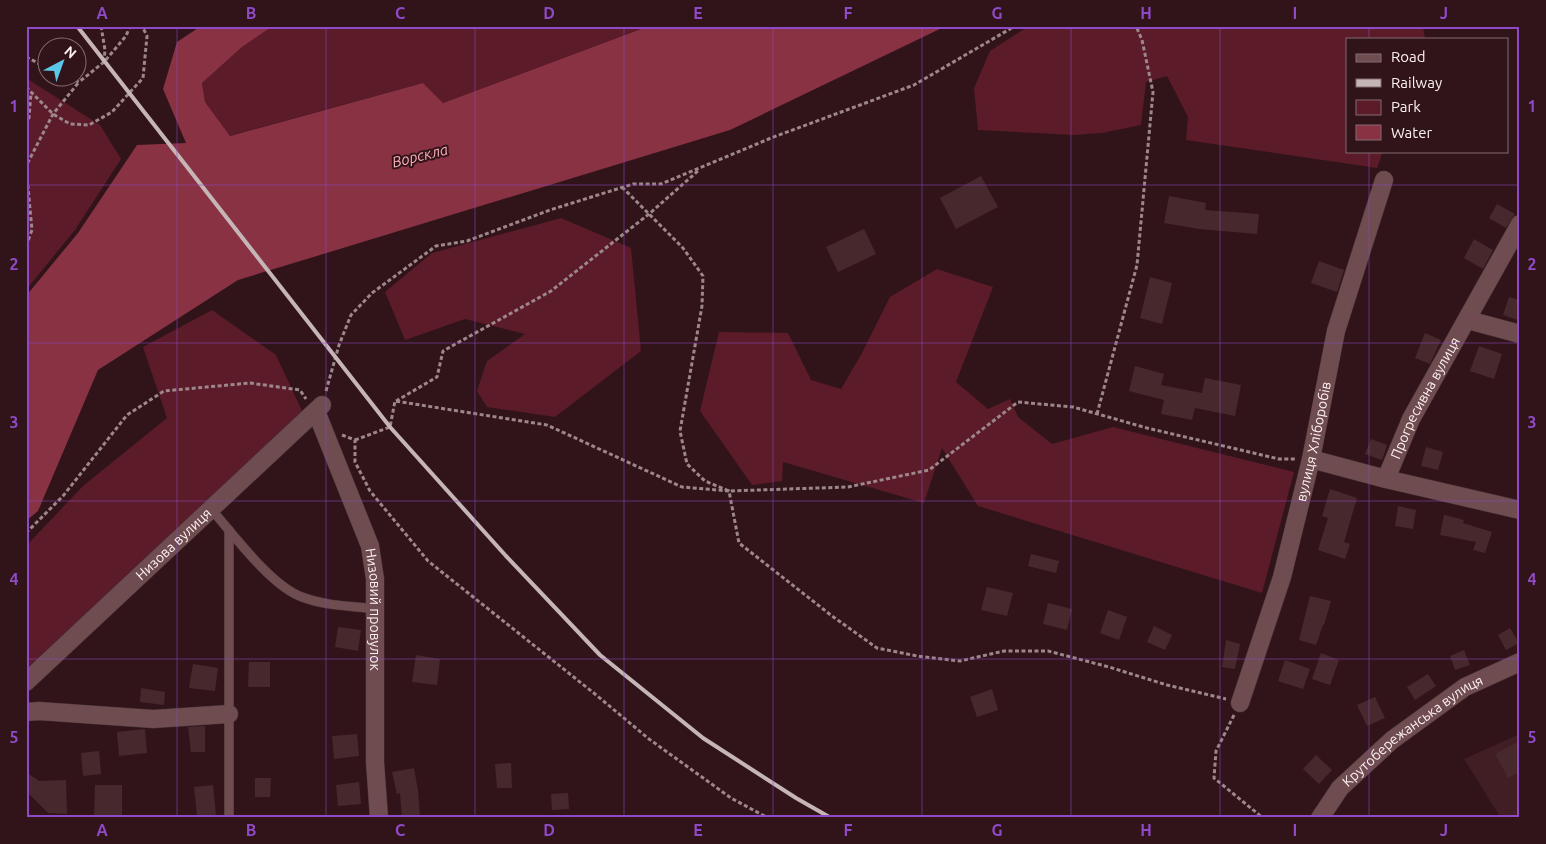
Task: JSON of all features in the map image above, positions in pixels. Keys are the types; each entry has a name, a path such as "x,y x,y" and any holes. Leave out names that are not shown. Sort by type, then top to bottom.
{"street":[{"name":"вулиця Хліборобів","path":"1240,703 1282,577 1312,459 1336,331 1384,180"},
{"name":"Прогресивна вулиця","path":"1386,479 1411,419 1520,224"},
{"path":"1468,320 1520,334"},
{"name":"Низова вулиця","path":"26,682 319,408"},
{"name":"Низовий провулок","path":"319,408 370,546 375,579 374,762 379,818"},
{"path":"1312,459 1386,479 1520,510"},
{"name":"Крутобережанська вулиця","path":"1320,818 1340,788 1392,740 1465,688 1520,662"},
{"path":"26,712 39,711 153,719 229,714"}],"lane":[{"path":"211,509 268,573 290,592 317,602 375,609"},
{"name":"Низова вулиця","path":"228,818 229,530"}],"path":[{"path":"101,26 105,50 104,62"},
{"path":"88,74 104,62 126,36 130,26"},
{"path":"26,86 54,114 70,124 89,125 112,112 143,78 147,36 142,26"},
{"path":"26,533 63,496 128,415 164,391 250,383 300,390 319,408 339,345 351,315 372,293 436,246 467,242 550,210 622,187 633,184 661,184 771,138 914,85 1015,26"},
{"path":"1097,414 1137,265 1154,92 1142,40 1136,26"},
{"path":"26,57 38,63"},
{"path":"26,246 32,230 26,166 54,114 74,88"},
{"path":"26,125 29,118 31,93"},
{"path":"340,434 355,440 390,427 395,401 438,377 443,352 550,291 649,214 702,167"},
{"path":"622,187 683,248 703,276 702,306 694,360 683,404 680,431 687,464 705,481 729,491"},
{"path":"395,401 547,425 682,487 729,491 848,487 929,470 1018,402 1073,407 1147,428 1279,459 1312,459"},
{"path":"355,440 356,462 370,491 428,561 649,739 731,798 768,818"},
{"path":"729,491 738,543 832,616 877,648 917,656 960,661 1004,651 1048,652 1240,703 1216,751 1214,778 1263,818"}],"shaded area":[{"path":"1520,734 1520,818 1501,818 1464,759"}],"green space":[{"path":"273,26 649,26 443,103 423,83 229,136 205,102 202,83 242,47"},
{"path":"1029,26 1423,26 1425,38 1346,38 1346,152 1383,152 1377,168 1186,140 1188,117 1167,76 1146,82 1141,125 1102,133 1073,135 978,130 974,88 990,51"},
{"path":"26,78 38,86 38,88 42,88 100,125 121,159 75,230 26,290"},
{"path":"561,218 631,248 641,351 555,417 487,407 477,391 487,361 525,334 465,319 405,340 385,292 432,253"},
{"path":"937,269 993,287 956,382 988,409 1010,399 1018,417 1052,444 1113,427 1294,472 1262,593 978,506 942,448 924,503 783,462 782,481 752,485 700,411 719,332 788,333 811,380 841,389 862,353 890,297"},
{"path":"212,310 276,355 303,413 26,669 26,546 83,486 167,418 143,347"}],"water":[{"name":"Ворскла","path":"201,26 273,26 242,47 202,83 205,102 230,136 423,83 443,103 649,26 946,26 730,130 238,280 98,370 38,511 26,521 26,296 78,233 137,145 186,143 163,89 177,42"}],"building":[{"path":"981,176 998,207 956,229 940,198"},
{"path":"1169,196 1206,203 1205,210 1259,214 1257,234 1199,229 1164,223"},
{"path":"1497,204 1515,214 1506,228 1489,218"},
{"path":"864,229 876,254 838,272 826,247"},
{"path":"1474,239 1493,250 1483,269 1464,258"},
{"path":"1319,261 1344,270 1337,292 1311,283"},
{"path":"1150,277 1172,283 1162,324 1140,318"},
{"path":"1509,297 1520,300 1520,321 1503,315"},
{"path":"1425,333 1441,340 1430,364 1415,358"},
{"path":"1479,346 1502,354 1494,379 1470,371"},
{"path":"1135,366 1164,374 1161,385 1202,393 1205,378 1241,385 1235,416 1195,408 1192,420 1161,414 1164,400 1129,391"},
{"path":"1371,439 1387,445 1382,460 1365,454"},
{"path":"1426,447 1443,452 1438,470 1421,466"},
{"path":"1330,489 1357,498 1344,542 1350,544 1345,559 1318,550 1328,518 1322,516"},
{"path":"1398,506 1416,510 1413,529 1395,526"},
{"path":"1444,515 1464,520 1463,523 1492,532 1485,553 1473,550 1476,542 1440,535"},
{"path":"1031,554 1059,561 1056,573 1028,566"},
{"path":"987,587 1013,593 1007,616 981,610"},
{"path":"1310,596 1331,601 1316,645 1299,640"},
{"path":"1048,603 1072,609 1067,630 1043,624"},
{"path":"1108,610 1127,617 1119,640 1100,633"},
{"path":"1154,626 1172,635 1165,650 1147,642"},
{"path":"338,627 361,630 358,651 335,647"},
{"path":"1510,628 1519,643 1506,650 1498,635"},
{"path":"1226,640 1240,644 1235,669 1222,667"},
{"path":"1464,650 1470,665 1455,670 1450,656"},
{"path":"1321,653 1339,660 1330,685 1312,679"},
{"path":"416,655 440,659 437,685 412,682"},
{"path":"1285,660 1310,669 1303,689 1278,681"},
{"path":"249,662 270,662 270,687 248,687"},
{"path":"193,664 218,668 215,691 189,688"},
{"path":"1428,674 1436,686 1415,700 1407,687"},
{"path":"141,688 165,692 164,705 140,702"},
{"path":"992,689 998,710 977,717 970,697"},
{"path":"1375,697 1385,718 1367,726 1357,705"},
{"path":"205,726 205,752 191,752 188,727"},
{"path":"145,729 147,753 119,756 117,732"},
{"path":"357,734 359,756 334,759 332,736"},
{"path":"1520,741 1520,772 1508,778 1495,754"},
{"path":"99,751 101,774 83,776 81,753"},
{"path":"1316,755 1332,770 1319,784 1303,769"},
{"path":"511,763 512,788 497,788 495,764"},
{"path":"414,768 420,818 402,818 400,793 397,794 392,772"},
{"path":"26,772 39,781 66,780 67,814 48,813 26,791"},
{"path":"255,778 271,778 270,797 255,797"},
{"path":"359,782 361,804 338,806 336,785"},
{"path":"95,785 122,785 122,817 94,816"},
{"path":"213,785 216,815 197,816 194,787"},
{"path":"568,793 569,809 552,810 551,794"}],"railway":[{"path":"77,26 390,427 506,556 600,655 703,738 796,798 831,818"}]}
